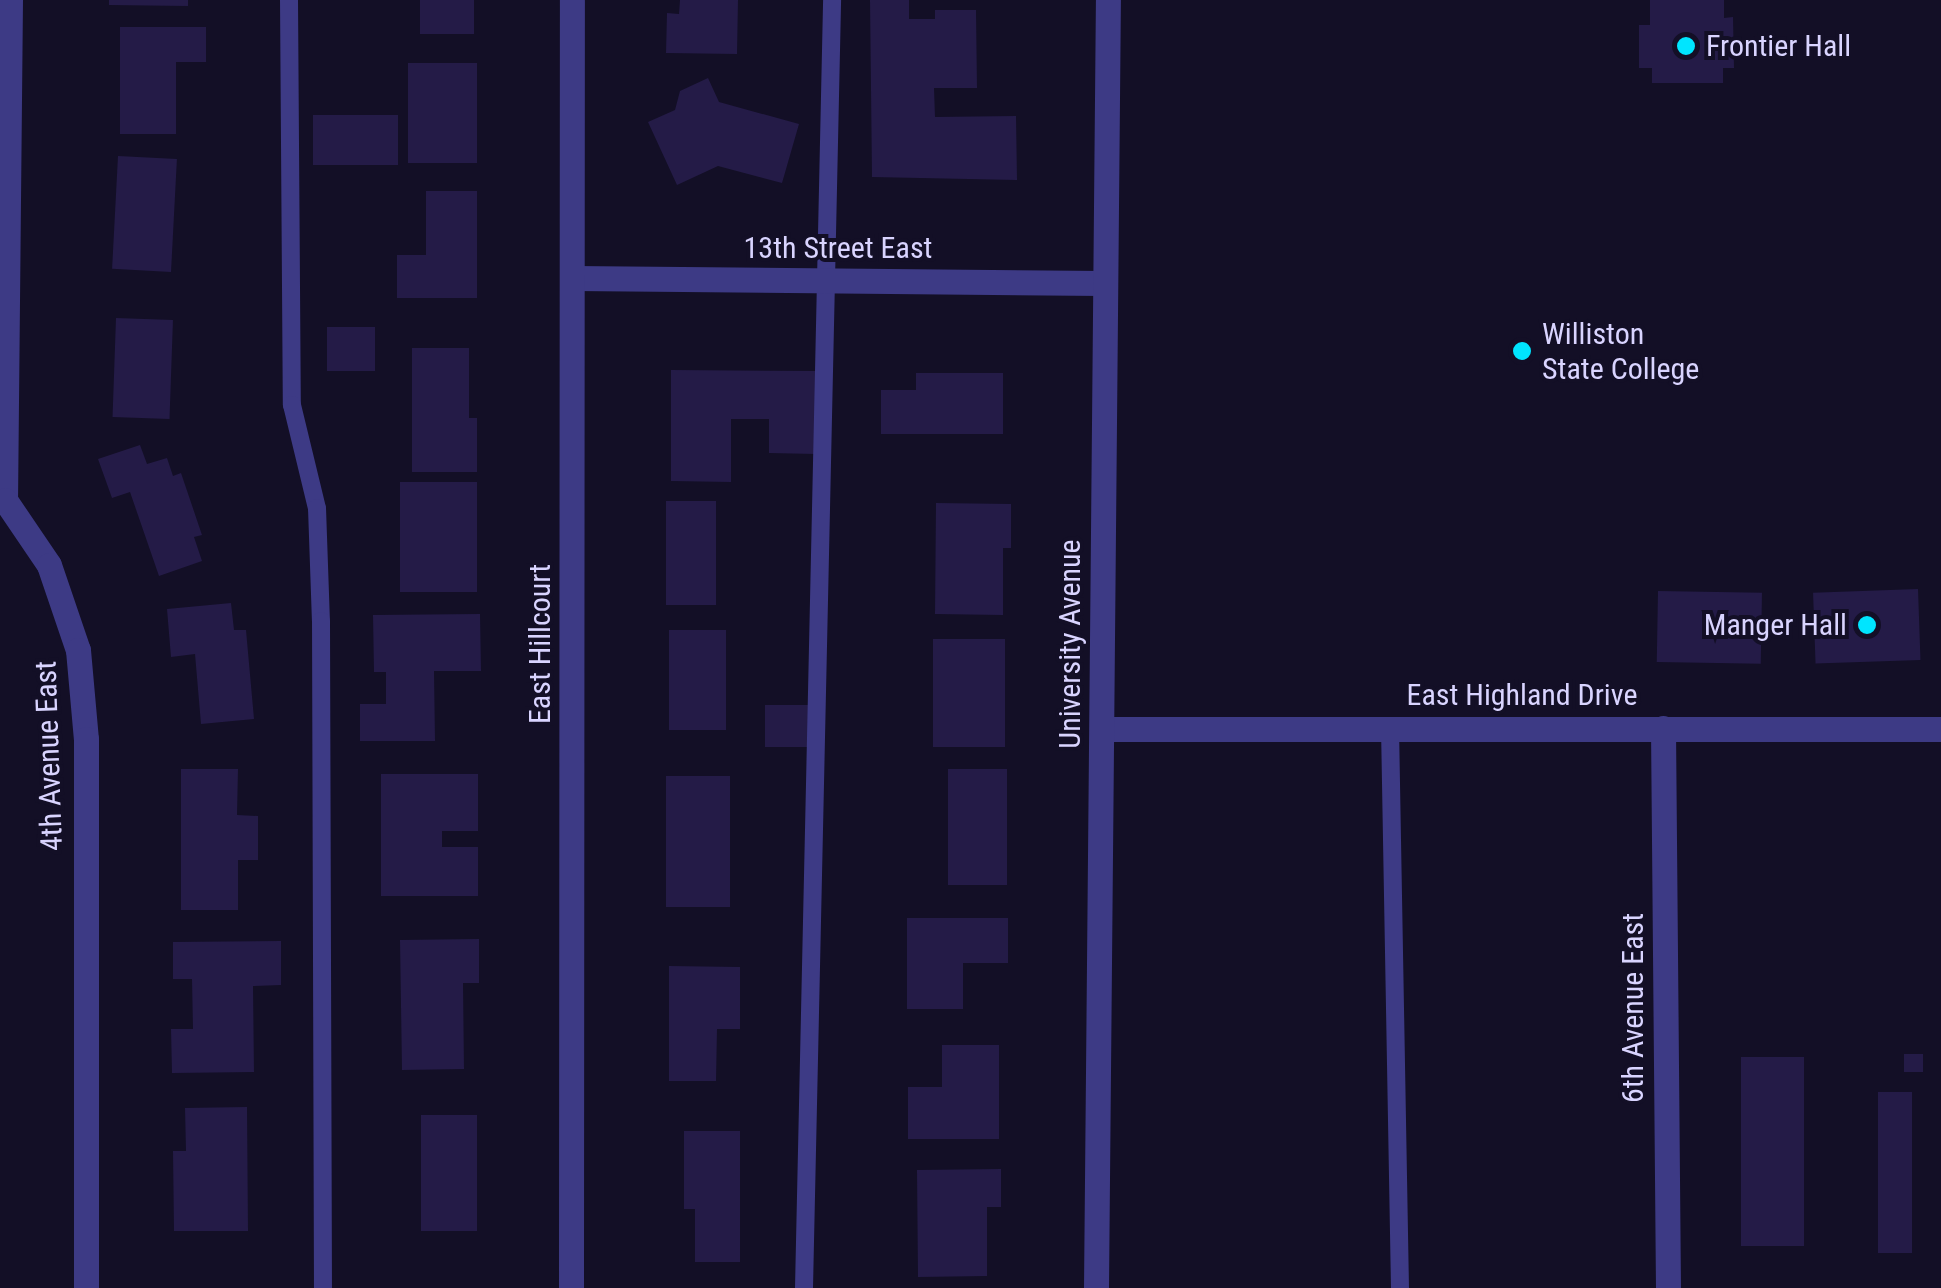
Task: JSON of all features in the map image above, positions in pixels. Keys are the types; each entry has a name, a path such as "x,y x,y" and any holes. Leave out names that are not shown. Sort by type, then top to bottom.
{"street":[{"name":"4th Avenue East","path":"10,0 3,500 50,565 78,650 86,739 86,1288"},
{"name":"East Hillcourt","path":"571,1288 572,0"},
{"name":"University Avenue","path":"1096,1288 1108,0"},
{"name":"13th Street East","path":"572,278 1103,282"},
{"name":"6th Avenue East","path":"1663,728 1668,1288"},
{"name":"East Highland Drive","path":"1102,729 1941,729"}],"lane":[{"path":"288,0 292,405 317,508 321,622 323,1288"},
{"path":"804,1288 832,0"},
{"path":"1390,727 1400,1288"}],"building":[{"path":"109,0 188,0 188,6 109,5"},
{"path":"420,0 474,0 474,34 420,34"},
{"path":"680,0 738,0 737,54 666,53 667,13 679,14"},
{"path":"870,0 909,0 909,19 935,19 935,10 976,10 977,88 934,88 935,117 1016,116 1017,180 872,177"},
{"name":"Frontier Hall","path":"1650,0 1724,0 1724,18 1733,17 1734,68 1723,68 1723,83 1652,83 1652,68 1639,68 1639,25 1650,25"},
{"path":"120,27 206,27 206,62 176,62 176,134 120,134"},
{"path":"408,63 477,63 477,163 408,163"},
{"path":"708,78 719,102 799,124 782,183 718,166 677,185 648,122 675,110 680,91"},
{"path":"313,115 398,115 398,165 313,165"},
{"path":"118,156 177,159 171,272 112,269"},
{"path":"426,191 477,191 477,298 397,298 397,255 426,255"},
{"path":"116,318 173,320 170,419 113,417"},
{"path":"327,327 375,327 375,371 327,371"},
{"path":"412,348 469,348 469,418 477,418 477,472 412,472"},
{"path":"671,370 816,371 816,454 769,453 769,419 731,419 731,482 671,481"},
{"path":"916,373 1003,373 1003,434 881,434 881,390 916,390"},
{"path":"140,445 147,464 167,458 173,476 181,473 202,535 194,537 202,561 159,576 130,492 112,498 98,459"},
{"path":"400,482 477,482 477,592 400,592"},
{"path":"666,501 716,501 716,605 666,605"},
{"path":"936,503 1011,504 1011,548 1003,548 1003,615 935,614"},
{"name":"Manger Hall","path":"1918,589 1920,660 1816,664 1813,593"},
{"path":"1658,591 1762,593 1761,664 1657,662"},
{"path":"231,603 234,630 246,630 254,719 201,724 195,654 171,657 167,609"},
{"path":"480,614 481,671 434,671 435,741 360,741 360,704 386,704 386,672 374,672 373,615"},
{"path":"669,630 726,630 726,730 669,730"},
{"path":"933,639 1005,639 1005,747 933,747"},
{"path":"765,705 813,705 813,747 765,747"},
{"path":"181,769 238,769 237,815 258,816 258,860 238,860 238,910 181,910"},
{"path":"948,769 1007,769 1007,885 948,885"},
{"path":"381,774 478,774 478,831 442,831 442,847 478,847 478,896 381,896"},
{"path":"666,776 730,776 730,907 666,907"},
{"path":"907,918 1008,918 1008,963 963,963 963,1009 907,1009"},
{"path":"479,939 479,983 463,983 464,1069 402,1070 400,940"},
{"path":"281,941 281,985 253,986 254,1072 172,1073 171,1029 193,1029 192,979 173,979 173,942"},
{"path":"669,966 740,967 740,1029 717,1029 716,1081 669,1081"},
{"path":"942,1045 999,1045 999,1139 908,1139 908,1087 942,1087"},
{"path":"1904,1054 1923,1054 1923,1072 1904,1072"},
{"path":"1741,1057 1804,1057 1804,1246 1741,1246"},
{"path":"1878,1092 1912,1092 1912,1253 1878,1253"},
{"path":"247,1107 248,1231 174,1231 173,1151 186,1151 185,1108"},
{"path":"421,1115 477,1115 477,1231 421,1231"},
{"path":"684,1131 740,1131 740,1262 695,1262 695,1209 684,1209"},
{"path":"1001,1169 1001,1207 987,1207 987,1276 918,1277 917,1170"}],"place":[{"name":"Frontier Hall","path":"1686,46"},
{"name":"Williston State College","path":"1522,351"},
{"name":"Manger Hall","path":"1867,625"}]}
